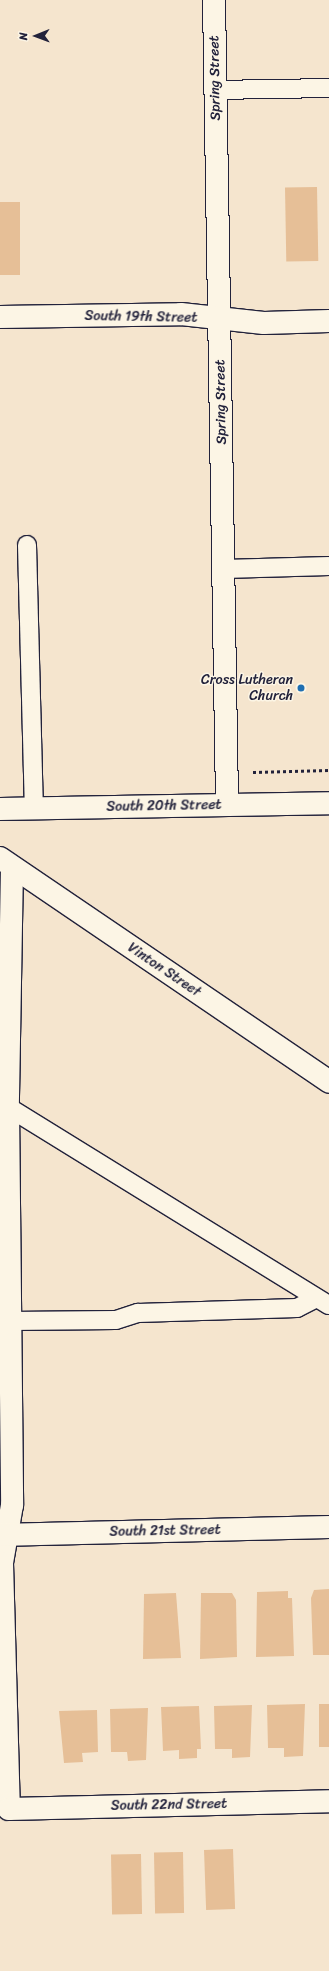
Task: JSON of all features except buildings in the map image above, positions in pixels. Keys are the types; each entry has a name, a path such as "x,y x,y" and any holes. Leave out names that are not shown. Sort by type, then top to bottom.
{"street":[{"name":"Spring Street","path":"214,0 227,804"},
{"name":"South 19th Street","path":"0,317 181,314 219,319 329,322"},
{"name":"South 20th Street","path":"0,809 329,802"},
{"name":"Vinton Street","path":"6,863 329,1082"},
{"path":"4,1809 2,1563 3,1535 12,1505 9,1322 6,863"},
{"name":"South 21st Street","path":"3,1535 329,1526"},
{"name":"South 22nd Street","path":"4,1809 329,1801"}],"lane":[{"path":"215,90 329,88"},
{"path":"27,545 34,809"},
{"path":"224,569 329,566"},
{"path":"8,1108 323,1301"},
{"path":"9,1322 116,1320 138,1313 297,1308 323,1301"}],"path":[{"path":"227,772 329,770"}],"place":[{"name":"Cross Lutheran Church","path":"301,688"}]}
